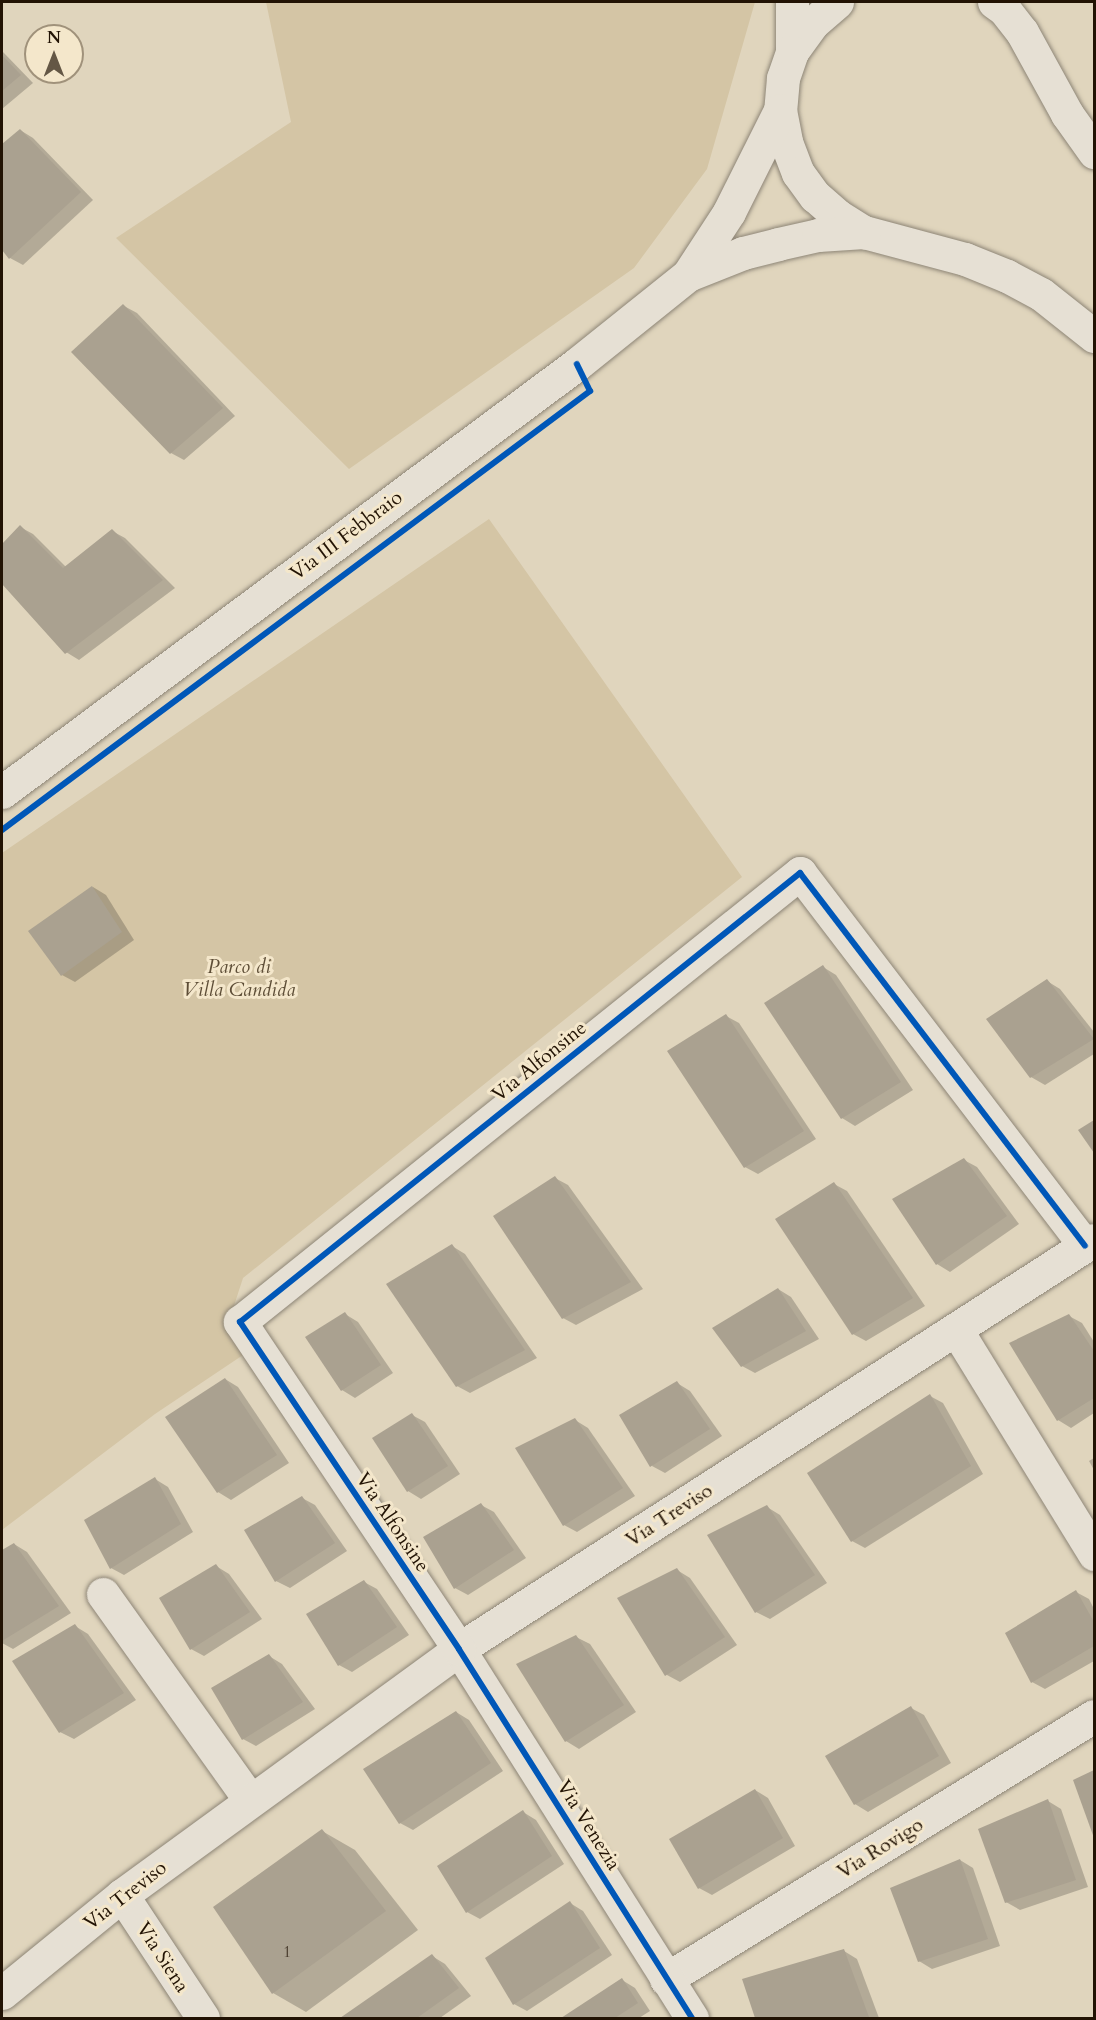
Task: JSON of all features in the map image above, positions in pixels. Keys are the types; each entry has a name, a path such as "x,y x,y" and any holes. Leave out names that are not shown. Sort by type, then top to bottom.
{"street":[{"path":"792,2 792,52"},
{"path":"837,2 812,24 792,52 783,78 780,110 786,142 798,173 815,196 838,216 864,232 946,253 1007,276 1041,294 1095,336"},
{"path":"994,2 1004,9 1022,32 1067,114 1095,152"},
{"path":"688,275 729,212 780,110"},
{"path":"688,275 743,253 778,244 818,235 864,232"},
{"name":"Via III Febbraio","path":"2,792 577,364 688,275"},
{"name":"Via Alfonsine","path":"459,1649 240,1322 800,873 1090,1243"},
{"name":"Via Treviso","path":"2,1993 122,1895 459,1649 957,1331 1090,1243"},
{"path":"957,1331 1095,1554"},
{"path":"103,1594 250,1800"},
{"name":"Via Venezia","path":"459,1649 692,2019"},
{"name":"Via Rovigo","path":"666,1979 1095,1716"},
{"name":"Via Siena","path":"122,1895 204,2019"}],"green space":[{"path":"266,2 755,2 707,169 634,268 349,469 116,238 291,122"},
{"name":"Parco di Villa Candida","path":"489,519 742,877 243,1278 230,1318 246,1353 155,1414 2,1530 2,853"}],"building":[{"path":"2,55 21,75 2,91"},
{"path":"20,129 81,192 9,259 2,250 2,144"},
{"path":"123,304 223,408 170,454 71,352"},
{"path":"20,525 63,568 112,529 163,580 65,654 2,584 2,544"},
{"path":"92,886 122,932 61,976 28,931"},
{"path":"823,965 901,1082 841,1119 764,1003"},
{"path":"1047,979 1094,1039 1030,1078 986,1019"},
{"path":"726,1014 804,1131 744,1168 667,1051"},
{"path":"1094,1120 1094,1153 1078,1130"},
{"path":"964,1158 1007,1216 936,1265 892,1199"},
{"path":"555,1176 631,1282 562,1319 493,1216"},
{"path":"834,1182 913,1298 852,1335 775,1219"},
{"path":"452,1244 525,1350 456,1387 386,1284"},
{"path":"778,1288 806,1331 741,1367 712,1328"},
{"path":"345,1312 381,1365 341,1391 305,1337"},
{"path":"1069,1314 1094,1351 1094,1398 1057,1421 1009,1343"},
{"path":"225,1378 277,1455 217,1493 165,1417"},
{"path":"677,1381 710,1429 650,1467 619,1415"},
{"path":"930,1394 971,1466 851,1542 807,1473"},
{"path":"412,1413 448,1466 407,1492 372,1438"},
{"path":"575,1418 623,1488 563,1526 515,1448"},
{"path":"155,1477 181,1524 110,1569 84,1520"},
{"path":"302,1496 335,1543 275,1582 244,1530"},
{"path":"481,1503 514,1550 454,1589 423,1537"},
{"path":"767,1505 815,1575 755,1613 707,1535"},
{"path":"14,1543 59,1606 2,1641 2,1550"},
{"path":"216,1564 250,1612 190,1650 159,1598"},
{"path":"677,1568 725,1637 665,1676 617,1598"},
{"path":"364,1580 397,1627 338,1666 306,1614"},
{"path":"1076,1590 1094,1622 1094,1646 1031,1683 1005,1633"},
{"path":"75,1624 124,1693 59,1733 12,1661"},
{"path":"576,1635 624,1705 565,1742 516,1664"},
{"path":"269,1654 303,1702 242,1740 211,1688"},
{"path":"911,1706 939,1756 854,1805 825,1756"},
{"path":"456,1711 491,1763 399,1824 363,1769"},
{"path":"1094,1770 1094,1838 1073,1780"},
{"path":"755,1789 783,1838 698,1889 669,1839"},
{"path":"1048,1799 1076,1880 1005,1903 978,1829"},
{"path":"523,1810 552,1856 466,1913 437,1866"},
{"path":"322,1829 386,1911 272,1994 213,1907"},
{"path":"960,1859 988,1939 918,1962 890,1888"},
{"path":"570,1901 600,1948 513,2005 485,1958"},
{"path":"844,1949 869,2017 755,2018 742,1979"},
{"path":"432,1954 459,1988 417,2018 340,2018"},
{"path":"622,1978 638,2003 615,2018 561,2018"}],"cycle path":[{"path":"2,830 590,391 577,364"},
{"path":"692,2018 459,1649 240,1322 800,873 1085,1246"}]}
